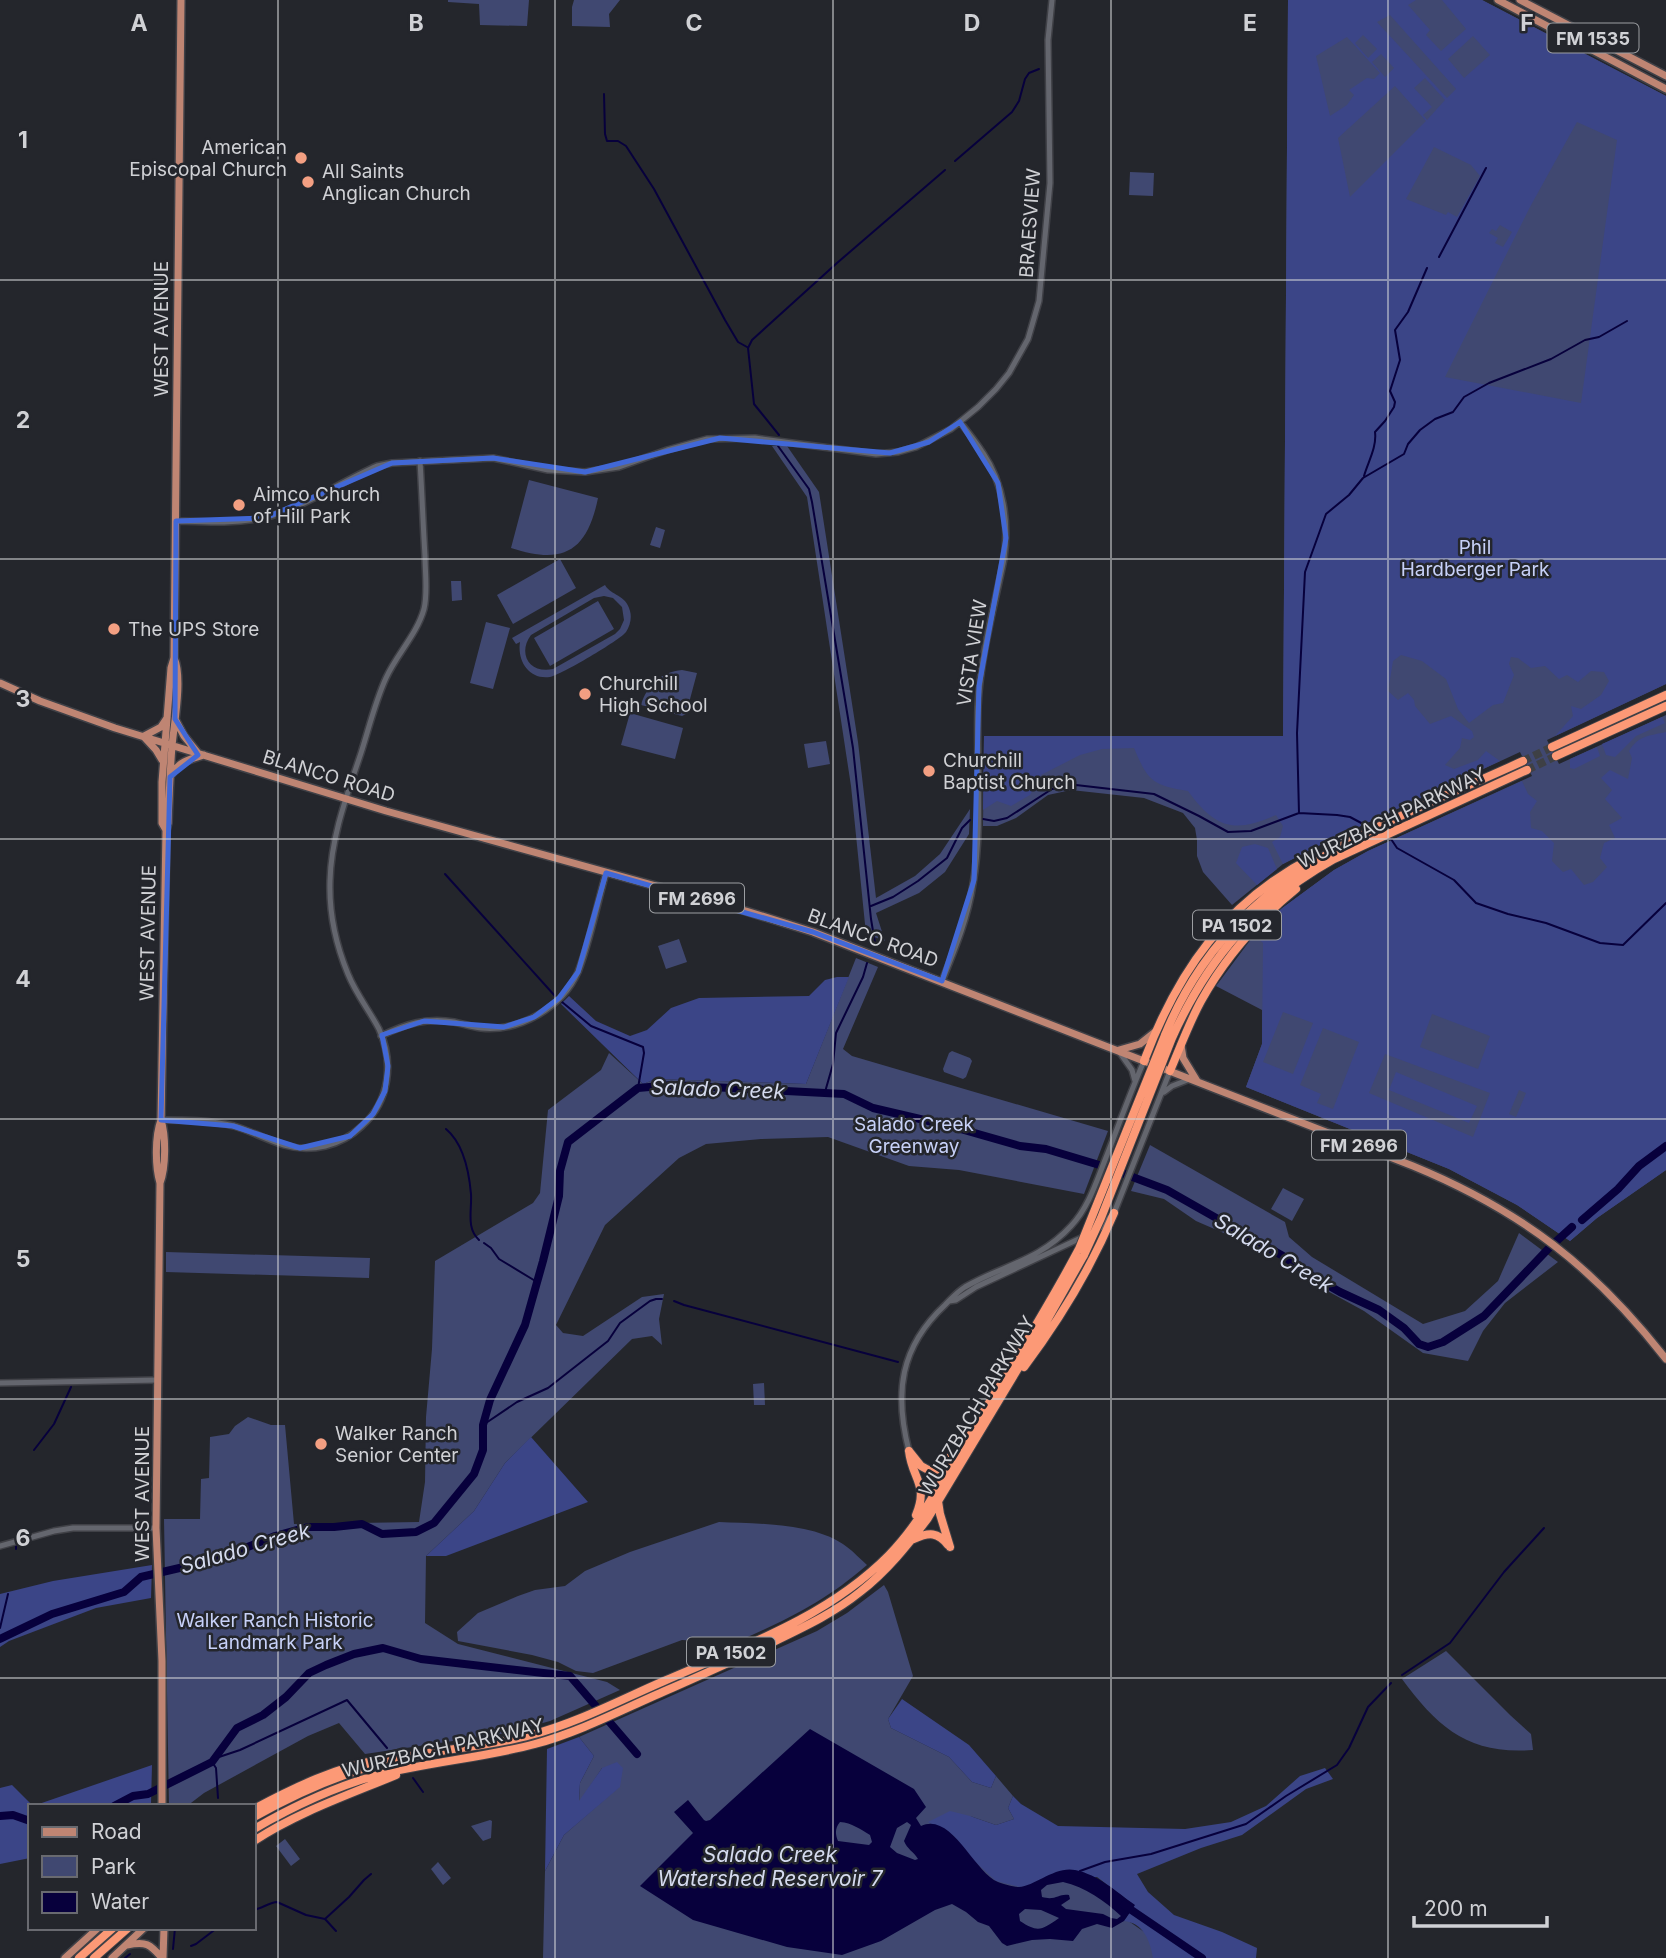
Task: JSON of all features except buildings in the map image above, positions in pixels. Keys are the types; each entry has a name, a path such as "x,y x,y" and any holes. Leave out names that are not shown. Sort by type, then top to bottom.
{"highway":[{"path":"1552,747 1666,695"},
{"path":"1556,756 1666,706"},
{"name":"WURZBACH PARKWAY","path":"256,1828 293,1807 349,1784 376,1776 535,1744 588,1725 741,1657 843,1605 899,1544 910,1536 938,1501 996,1406 1081,1252 1168,1036 1175,1011 1190,984 1227,935 1252,909 1296,874 1342,845 1522,761"},
{"name":"WURZBACH PARKWAY","path":"1168,1036 1224,948 1275,898 1334,859 1527,770"},
{"path":"1144,1060 1181,979 1204,947 1254,897 1287,872 1342,845"},
{"path":"1170,1071 1201,1001 1232,954 1284,898 1334,859"},
{"path":"1154,1034 1157,1046 1164,1051 1172,1051 1181,1045"},
{"path":"996,1406 1071,1297 1096,1254 1114,1213"},
{"name":"WURZBACH PARKWAY","path":"910,1536 1081,1252"},
{"path":"909,1451 926,1470 935,1471 942,1467 1001,1382"},
{"path":"909,1451 922,1496 910,1536 937,1534 950,1547 938,1501"},
{"name":"WURZBACH PARKWAY","path":"256,1816 311,1788 371,1767 410,1756 504,1742 581,1718 810,1615 875,1573"},
{"path":"256,1808 329,1773 359,1763 410,1756"},
{"path":"256,1840 347,1795 415,1768"},
{"path":"79,1958 111,1930"},
{"path":"94,1958 126,1930"}],"main road":[{"name":"WEST AVENUE","path":"162,1803 162,1661 156,1528 160,1183 163,1174 164,1129 161,1119 166,830 170,777 171,668 174,658 181,0"},
{"name":"FM 1535","path":"1498,0 1666,89"},
{"name":"FM 1535","path":"1520,0 1666,76"},
{"name":"BLANCO ROAD","path":"0,683 62,710 346,799 813,932 1443,1178 1516,1218 1570,1258 1629,1314 1666,1359"},
{"path":"163,762 143,736 161,727 171,718 201,754 174,768 170,777"},
{"name":"WEST AVENUE","path":"166,830 162,823 163,762 169,744"},
{"path":"1118,1051 1140,1044 1154,1034"},
{"path":"1181,1045 1183,1059 1194,1080"},
{"path":"65,1958 96,1930"},
{"path":"112,1958 142,1930"},
{"path":"163,1958 165,1931"},
{"path":"126,1945 144,1943 163,1958"}],"street":[{"name":"BRAESVIEW","path":"176,521 233,522 265,518 377,466 392,463 493,458 548,470 585,472 619,467 682,445 720,438 780,441 876,454 916,447 941,435 960,422 994,391 1009,373 1028,339 1040,301 1050,183 1048,40 1052,0"},
{"name":"VISTA VIEW","path":"942,981 965,920 974,880 978,827 976,767 979,686 1006,538 1003,500 992,467 960,422"},
{"path":"161,1119 206,1121 233,1126 283,1145 317,1148 350,1136 373,1114 382,1099 387,1082 388,1057 381,1036 348,974 334,927 330,900 331,864 346,799 385,681 399,653 418,626 424,608 426,583 420,461"},
{"path":"381,1036 405,1025 424,1021 442,1021 483,1028 504,1027 534,1017 552,1005 566,991 578,971 606,873"},
{"path":"1118,1051 1132,1070 1134,1084"},
{"path":"909,1451 901,1413 901,1388 912,1350 922,1330 953,1296 965,1287 1025,1261 1047,1248 1072,1226 1092,1192 1144,1060"},
{"path":"949,1301 956,1300 976,1287 1100,1228 1114,1213 1170,1071"},
{"path":"1160,1097 1172,1086 1194,1080"},
{"path":"1134,1084 1144,1081 1156,1087 1160,1097"},
{"path":"0,1383 158,1380"},
{"path":"0,1546 73,1528 156,1528"}],"highlighted area":[{"path":"960,422 998,483 1006,538 979,686 974,880 942,981 813,932 606,873 578,972 559,998 534,1017 504,1027 424,1021 382,1035 388,1066 385,1091 373,1114 350,1136 300,1148 233,1126 161,1120 170,777 198,755 175,719 176,521 265,518 392,463 493,458 585,472 720,438 890,453 929,442"}],"green space":[{"path":"448,0 529,0 527,26 480,25 479,4"},
{"path":"574,0 620,0 609,14 610,27 572,26"},
{"name":"Phil Hardberger Park","path":"1288,0 1482,0 1666,96 1666,684 1547,740 1559,764 1666,715 1666,1170 1597,1218 1570,1241 1517,1205 1449,1169 1246,1087 1262,1044 1262,1010 1216,986 1254,935 1281,909 1334,870 1368,851 1532,776 1520,752 1283,864 1232,905 1203,872 1197,856 1195,828 1183,813 1144,798 1071,790 1048,795 1016,818 997,826 983,826 984,736 1283,736"},
{"path":"1288,0 1416,0 1408,5 1430,30 1426,35 1441,51 1466,29 1442,0 1482,0 1666,96 1666,684 1555,736 1573,716 1571,706 1581,709 1601,695 1609,681 1604,672 1591,671 1578,682 1567,675 1559,679 1545,666 1531,668 1518,658 1511,657 1509,664 1514,675 1503,703 1493,705 1469,723 1458,709 1446,679 1422,661 1401,655 1393,661 1388,691 1398,700 1408,693 1430,724 1451,716 1472,731 1474,737 1470,740 1462,738 1460,748 1445,765 1454,769 1478,760 1486,751 1500,761 1283,864 1272,842 1280,837 1283,826 1276,815 1237,826 1217,820 1207,813 1188,791 1153,780 1143,768 1134,748 1102,749 1080,755 1041,775 1030,795 1011,806 997,801 983,810 984,736 1283,736","holes":["1390,15 1456,89 1447,98 1377,22","1363,35 1377,49 1368,58 1355,43","1473,36 1490,55 1464,78 1448,59","1347,37 1380,73 1374,79 1367,78 1349,90 1354,95 1347,105 1330,116 1316,56","1381,54 1394,68 1385,77 1372,62","1425,78 1445,100 1427,120 1423,115 1432,107 1414,88","1395,86 1426,121 1350,197 1338,138","1577,122 1617,140 1581,403 1445,377 1530,207","1434,147 1471,165 1480,176 1457,217 1448,212 1446,215 1406,199","1500,225 1512,232 1503,247 1495,243 1498,238 1489,233 1492,229 1496,231"]},
{"path":"1130,172 1154,173 1153,196 1129,195"},
{"path":"772,446 787,446 819,492 858,742 876,898 915,876 940,854 970,809 969,834 945,872 919,893 876,913 885,941 866,934 851,786 807,497"},
{"path":"529,480 598,498 587,531 570,550 545,555 511,548"},
{"path":"656,527 665,530 660,548 650,545"},
{"path":"560,559 576,588 513,624 497,595"},
{"path":"451,581 461,581 462,600 452,601"},
{"path":"605,585 625,601 630,611 630,625 626,632 577,664 550,677 536,675 526,668 520,656 520,642 516,644 512,638","holes":["594,598 613,598 622,607 624,620 615,634 553,669 538,668 528,661 525,649 531,635"]},
{"path":"598,601 614,629 550,666 534,638"},
{"path":"486,622 510,628 493,689 470,683"},
{"path":"674,671 697,673 686,714 682,716 641,705 647,691 656,681"},
{"path":"630,713 683,728 675,759 621,745"},
{"path":"1662,717 1665,723 1636,736 1615,757 1606,755 1602,744"},
{"path":"1666,732 1666,1170 1597,1218 1570,1241 1517,1205 1449,1169 1246,1087 1262,1044 1263,943 1256,936 1281,909 1334,870 1368,851 1522,781 1528,794 1537,801 1530,812 1531,828 1542,831 1554,843 1552,861 1563,872 1571,869 1584,885 1593,882 1607,867 1600,858 1604,843 1615,838 1609,825 1622,818 1605,799 1612,790 1601,778 1610,770 1628,779 1632,758 1629,751 1633,746 1641,739","holes":["1283,1012 1313,1023 1293,1074 1263,1062","1432,1014 1490,1036 1478,1069 1420,1047","1323,1028 1359,1042 1333,1109 1317,1103 1321,1094 1300,1085","1385,1054 1490,1093 1473,1137 1369,1093","1519,1090 1526,1093 1516,1117 1509,1114"]},
{"path":"826,741 830,764 808,768 804,744"},
{"path":"1597,747 1600,756 1574,769 1570,768 1570,759"},
{"path":"1255,844 1268,848 1277,869 1257,885 1236,863 1242,847"},
{"path":"679,939 687,962 666,969 658,946"},
{"name":"Walker Ranch Historic Landmark Park","path":"856,958 878,967 843,1049 852,1056 1108,1131 1084,1194 959,1170 909,1166 828,1137 706,1144 679,1158 605,1225 556,1325 563,1333 583,1336 642,1297 664,1294 659,1319 662,1345 652,1336 632,1339 505,1463 474,1511 426,1556 425,1623 458,1644 607,1682 620,1690 550,1721 507,1733 365,1754 339,1723 308,1736 204,1793 190,1804 169,1804 164,1519 200,1519 201,1479 209,1478 210,1437 229,1434 248,1417 271,1425 285,1425 294,1524 419,1522 425,1482 435,1261 533,1203 540,1193 548,1110 601,1070 609,1053 643,1084 656,1079 806,1084"},
{"path":"849,977 806,1084 656,1079 643,1084 561,1004 569,996 596,1021 630,1036 647,1030 671,1008 699,998 809,996 825,980"},
{"path":"952,1051 972,1061 963,1079 944,1072"},
{"path":"1396,1072 1477,1106 1469,1123 1389,1090"},
{"path":"1150,1145 1285,1222 1289,1237 1312,1257 1423,1324 1465,1311 1498,1281 1519,1233 1558,1262 1505,1303 1483,1331 1468,1361 1423,1353 1364,1311 1322,1288 1279,1257 1196,1221 1164,1199 1131,1191"},
{"path":"1283,1188 1304,1199 1292,1221 1271,1209"},
{"path":"166,1252 370,1258 369,1278 166,1272"},
{"path":"764,1383 765,1405 754,1405 753,1384"},
{"path":"531,1437 588,1502 446,1556 426,1556 474,1511 505,1463"},
{"path":"719,1522 768,1524 819,1533 847,1547 867,1565 815,1603 721,1649 701,1641 682,1640 593,1673 576,1671 558,1662 532,1655 458,1641 457,1632 478,1613 535,1590 565,1586 585,1571 630,1552"},
{"path":"152,1565 151,1598 96,1608 9,1641 0,1647 0,1594 53,1581"},
{"path":"884,1585 913,1676 888,1719 891,1728 949,1757 972,1782 991,1788 996,1776 1013,1796 1008,1808 1014,1819 996,1825 970,1816 1072,1869 1172,1958 543,1958 545,1871 564,1835 620,1786 602,1768 579,1803 580,1783 594,1756 579,1737 817,1631 847,1613"},
{"path":"1446,1651 1531,1734 1533,1750 1491,1748 1473,1743 1442,1724 1415,1696 1402,1679"},
{"path":"902,1699 969,1745 996,1776 991,1788 972,1782 949,1757 891,1728 888,1719"},
{"path":"579,1737 594,1756 580,1783 579,1801 602,1768 617,1762 623,1768 620,1787 564,1835 545,1871 547,1749"},
{"path":"152,1765 151,1804 39,1804"},
{"path":"1325,1768 1333,1779 1306,1789 1242,1835 1137,1874 1148,1892 1174,1915 1257,1948 1256,1958 1153,1958 1150,1945 1141,1929 1124,1921 1134,1905 1097,1877 1020,1887 996,1881 970,1857 954,1836 928,1822 950,1811 996,1825 1014,1819 1008,1808 1013,1796 1021,1804 1058,1826 1185,1829 1231,1822 1266,1806 1300,1776"},
{"path":"12,1785 31,1804 28,1804 28,1858 0,1864 0,1788"},
{"path":"490,1820 491,1838 483,1841 471,1826"},
{"path":"285,1839 300,1859 291,1866 276,1846"},
{"path":"438,1862 451,1878 443,1885 431,1869"}],"water":[{"name":"Salado Creek Watershed Reservoir 7","path":"810,1729 914,1789 926,1807 916,1818 921,1826 932,1824 952,1834 980,1867 998,1882 1019,1887 1053,1873 1075,1870 1099,1880 1135,1905 1124,1921 1112,1928 1097,1924 1082,1929 1073,1941 1032,1940 1007,1946 989,1926 978,1922 952,1904 935,1910 881,1941 842,1955 787,1947 693,1920 640,1886 693,1833 674,1812 688,1800 704,1820 710,1820","holes":["840,1822 856,1827 870,1835 872,1842 869,1845 838,1841","907,1822 911,1825 904,1841 918,1859 897,1853 890,1847 897,1828","1063,1882 1079,1887 1121,1916 1117,1919 1103,1914 1066,1909 1061,1905 1070,1899 1069,1895 1042,1897 1041,1890 1047,1885","1025,1909 1041,1910 1059,1918 1044,1927 1036,1928 1020,1921 1019,1914"]}],"waterway":[{"path":"955,161 1012,112 1019,101 1025,79 1029,73 1039,69"},
{"path":"604,94 607,141 618,141 626,146 654,189 738,342 747,347"},
{"path":"1439,257 1486,168"},
{"path":"779,435 754,404 748,348 752,340 945,170"},
{"path":"1364,476 1373,449 1375,432 1394,407 1395,402 1390,391 1400,360 1395,330 1408,312 1427,268"},
{"path":"1299,813 1297,733 1305,572 1326,514 1349,495 1363,478 1404,454 1408,444 1420,430 1435,419 1453,412 1464,397 1489,383 1551,359 1585,340 1599,337 1627,321"},
{"path":"778,446 809,489 812,502 853,748 875,943"},
{"path":"983,819 994,821 1007,818 1052,789 1076,785 1154,794 1228,832 1251,831 1299,813 1350,817 1365,825"},
{"path":"871,906 893,897 947,858 962,828 970,820"},
{"path":"1391,839 1397,848 1454,880 1476,903 1546,923 1600,943 1623,945 1666,903"},
{"path":"445,874 555,996"},
{"path":"825,1092 833,1064 836,1033 867,963"},
{"path":"562,1002 591,1026 643,1047 638,1088"},
{"name":"Salado Creek","path":"0,1639 52,1614 124,1592 141,1577 218,1559 275,1536 308,1527 362,1524 382,1534 416,1532 434,1523 474,1474 483,1450 483,1425 490,1400 525,1325 543,1261 559,1196 560,1171 568,1142 638,1088 672,1085 844,1094 873,1108 1020,1146 1046,1149 1106,1167 1167,1190 1340,1292 1379,1310 1404,1328 1419,1344 1428,1347 1443,1342 1484,1316 1572,1227"},
{"path":"446,1129 457,1142 464,1158 471,1194 471,1225 479,1240"},
{"name":"Salado Creek","path":"1582,1220 1618,1189 1639,1166 1666,1146"},
{"path":"484,1243 499,1259 537,1282"},
{"path":"483,1425 517,1402 548,1388 608,1341 620,1323 650,1301 662,1299"},
{"path":"674,1301 898,1362"},
{"path":"34,1450 54,1424 71,1387"},
{"path":"1402,1675 1450,1643 1504,1572 1544,1528"},
{"path":"0,1628 8,1594"},
{"path":"118,1804 133,1796 148,1794 212,1762 237,1728 263,1715 286,1697 309,1673 354,1654 383,1648 421,1659 570,1676 637,1754"},
{"path":"1080,1871 1105,1862 1151,1854 1246,1824 1337,1765 1349,1748 1368,1707 1391,1683"},
{"path":"216,1758 240,1750 347,1700 387,1748"},
{"path":"212,1762 216,1768 218,1798"},
{"path":"413,1778 423,1792"},
{"path":"0,1816 13,1815 28,1820"},
{"path":"256,1909 277,1902 306,1915 325,1919 371,1874"},
{"path":"1124,1905 1202,1958"},
{"path":"325,1919 336,1931"},
{"path":"173,1949 175,1930"},
{"path":"191,1946 214,1930"},
{"path":"125,1958 130,1954"}],"tunnel":[{"path":"1523,761 1552,747"},
{"path":"1527,770 1556,756"}],"place":[{"name":"American Episcopal Church","path":"301,158"},
{"name":"All Saints Anglican Church","path":"308,182"},
{"name":"Aimco Church of Hill Park","path":"239,505"},
{"name":"The UPS Store","path":"114,629"},
{"name":"Churchill High School","path":"585,694"},
{"name":"Churchill Baptist Church","path":"929,771"},
{"name":"Walker Ranch Senior Center","path":"321,1444"}],"park label":[{"name":"Salado Creek Greenway","path":"914,1135"}]}
